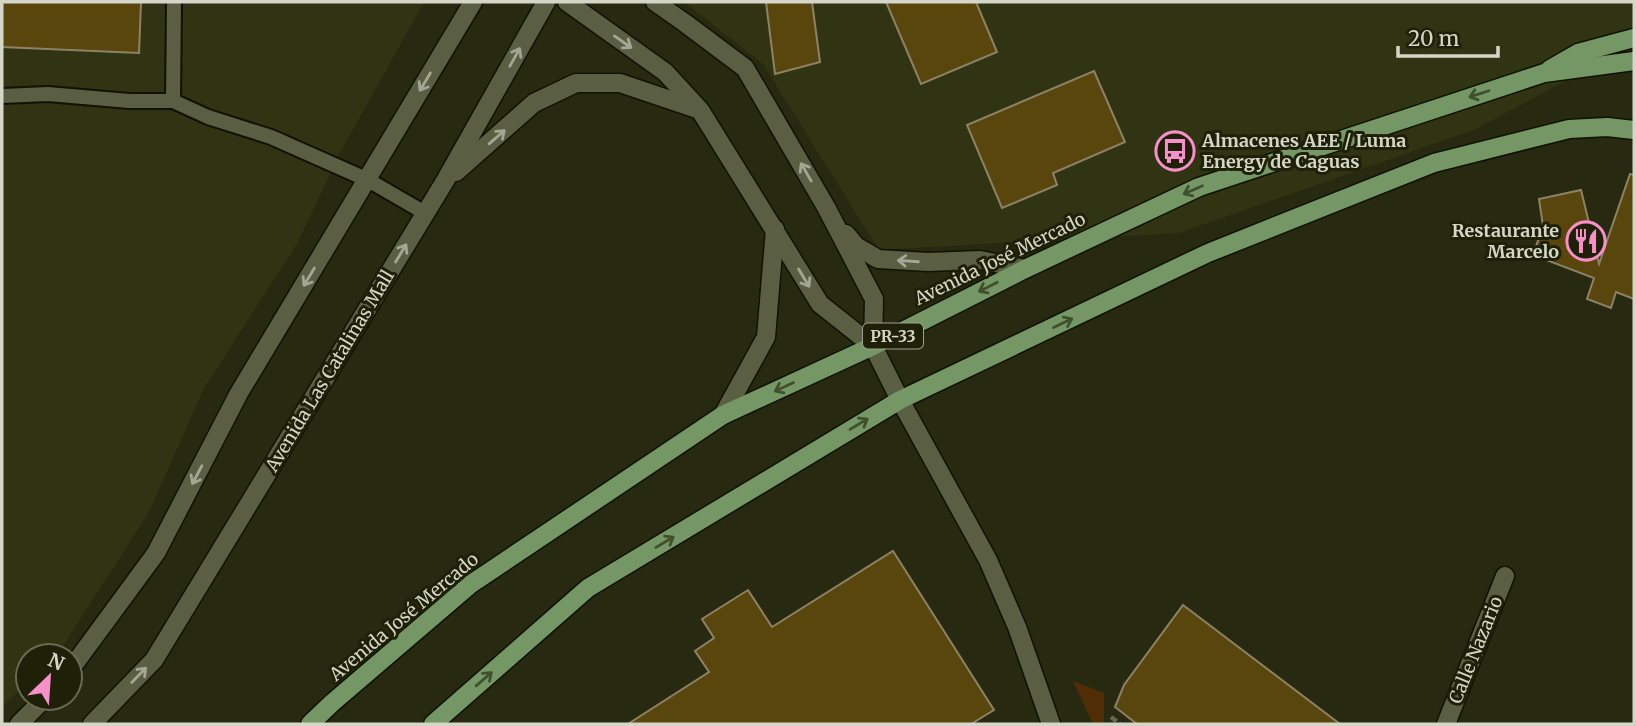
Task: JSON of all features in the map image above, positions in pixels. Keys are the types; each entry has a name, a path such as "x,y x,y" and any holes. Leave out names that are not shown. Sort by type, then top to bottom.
{"main road":[{"path":"1544,73 1578,52 1634,38"},
{"name":"Avenida José Mercado","path":"310,724 471,584 723,415 873,346 1024,269 1199,187 1544,73 1634,61"},
{"path":"433,724 588,589 900,400 1208,253 1434,163 1569,129 1607,127 1634,130"}],"street":[{"path":"84,651 156,553 239,393 472,2"},
{"name":"Avenida Las Catalinas Mall","path":"92,724 154,660 445,181 546,2"},
{"path":"568,2 665,72 700,110 820,304 873,346 988,560 1017,627 1051,724"},
{"path":"655,2 745,68 826,206 874,299 873,346"},
{"path":"445,181 534,103 576,83 620,83 700,110"},
{"path":"826,206 856,247 878,259 928,262 980,260 1024,269"},
{"path":"723,415 766,337 775,229"},
{"name":"Calle Nazario","path":"1446,724 1505,576"}],"lane":[{"path":"173,101 174,2"},
{"path":"2,96 48,94 129,101 173,101 208,117 271,137 368,180 425,213"}],"path":[{"path":"1111,724 1111,717 1121,724"}],"shaded area":[{"path":"2,2 424,2 342,149 297,244 204,388 149,512 66,642 14,642 14,695 2,707"},
{"path":"684,2 1634,2 1634,44 1476,129 1179,233 879,250 763,64"},
{"path":"1073,681 1104,693 1104,724 1093,724"}],"building":[{"path":"2,2 141,2 139,53 2,47"},
{"path":"766,2 812,2 820,62 775,74"},
{"path":"886,2 976,2 997,52 921,84"},
{"path":"1094,71 1125,142 1053,173 1057,185 1002,208 967,125"},
{"name":"Restaurante Marcelo","path":"1630,174 1634,175 1634,299 1616,292 1611,308 1587,299 1594,278 1533,255 1543,226 1539,199 1581,190 1599,264"},
{"path":"893,551 994,710 971,724 628,724 709,672 695,651 714,638 702,619 748,590 772,627"},
{"path":"1183,605 1340,724 1137,724 1115,707 1124,685"}],"place":[{"name":"Almacenes AEE / Luma Energy de Caguas","path":"1175,151"},
{"name":"Restaurante Marcelo","path":"1586,241"}]}
